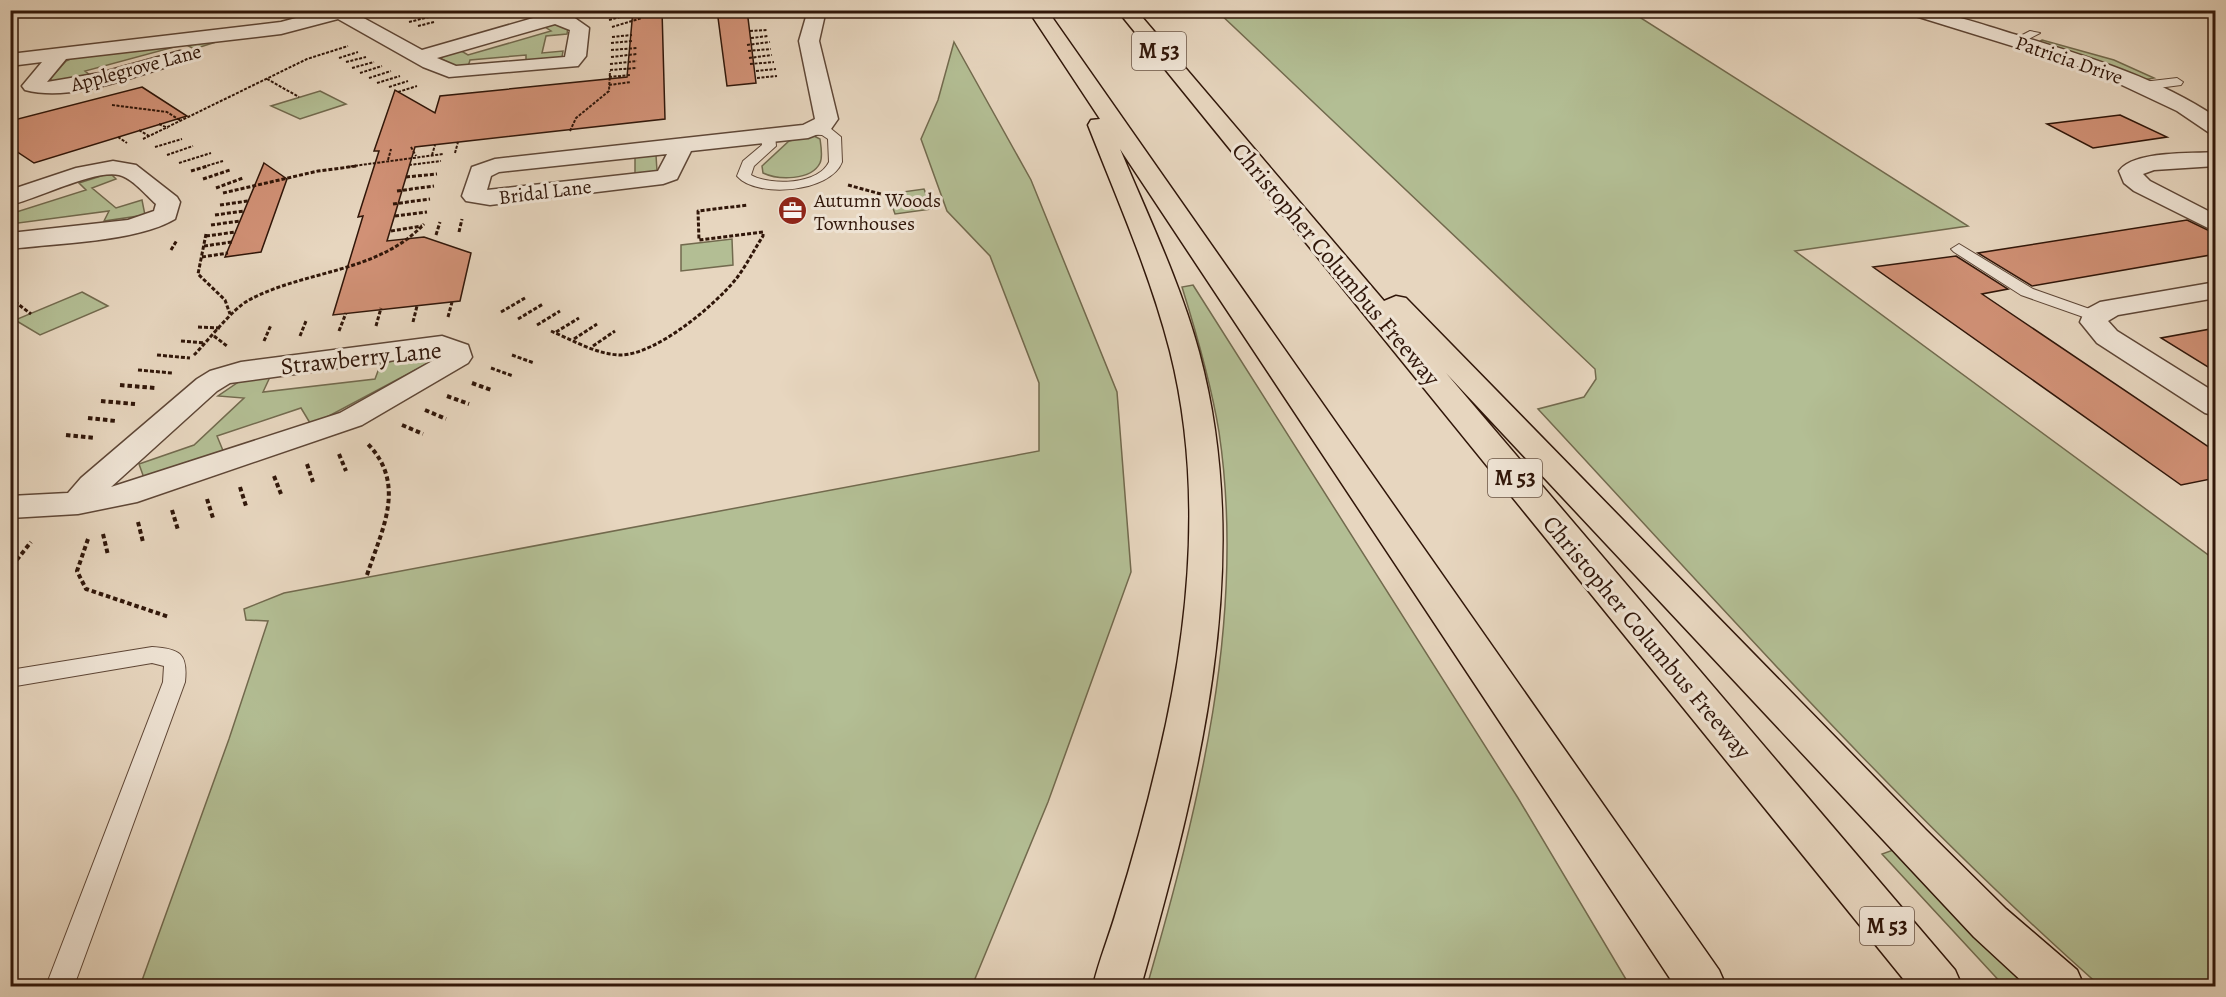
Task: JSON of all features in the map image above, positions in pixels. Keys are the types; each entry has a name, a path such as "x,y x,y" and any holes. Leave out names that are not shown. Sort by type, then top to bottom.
{"highway":[{"path":"1037,10 1702,987"},
{"name":"Christopher Columbus Freeway","path":"1126,10 1938,987"},
{"path":"1077,69 1162,284 1185,354 1198,427 1207,509 1203,609 1185,732 1151,874 1117,987"},
{"path":"1192,91 1911,843 1990,922 2060,987"}],"street":[{"path":"817,10 809,41 830,128"},
{"name":"Patricia Drive","path":"1915,10 2120,58 2201,94"},
{"name":"Patricia Drive","path":"1959,10 2144,86 2185,106 2216,127"},
{"path":"337,12 420,57 446,70 456,72 571,62 576,56 580,28 562,18 554,18 420,57"},
{"name":"Applegrove Lane","path":"60,54 32,86 44,90 68,87 236,37 281,28 337,12"},
{"name":"Applegrove Lane","path":"10,60 236,37"},
{"name":"Bridal Lane","path":"681,145 669,174 663,177 490,198 474,196 478,175 489,167 768,135 808,131 830,128"},
{"path":"2216,159 2150,163 2131,171 2132,178 2142,186 2216,225"},
{"path":"10,198 95,171 115,168 128,170 168,202 169,206 166,214 144,224 10,241"},
{"path":"2216,290 2110,308 2095,316 2094,322 2098,330 2107,337 2216,407"},
{"name":"Strawberry Lane","path":"10,507 78,503 125,495 351,419 452,362 458,357 458,351 442,345 241,371 220,377 207,385 93,485 78,503"}],"lane":[{"path":"2144,86 2177,82"},
{"path":"768,135 769,146 748,164 744,176 749,181 785,186 823,177 833,169 836,161 830,128"},
{"path":"1959,249 2027,292 2095,316"},
{"path":"10,679 152,655 168,657 176,663 174,681 60,987"}],"path":[{"path":"606,16 623,10"},
{"path":"398,19 420,13"},
{"path":"746,15 764,13"},
{"path":"609,20 632,14"},
{"path":"406,23 429,17"},
{"path":"612,27 642,18"},
{"path":"414,27 434,22"},
{"path":"750,31 767,30"},
{"path":"612,37 632,35"},
{"path":"751,38 768,36"},
{"path":"611,43 632,41"},
{"path":"747,45 770,42"},
{"path":"143,139 307,59 349,46"},
{"path":"611,50 637,48"},
{"path":"748,51 771,49"},
{"path":"339,58 360,52"},
{"path":"610,57 637,54"},
{"path":"749,58 772,55"},
{"path":"346,62 368,56"},
{"path":"352,68 376,61"},
{"path":"610,64 637,61"},
{"path":"750,64 774,62"},
{"path":"360,73 385,66"},
{"path":"567,140 576,118 609,92 610,71 637,68"},
{"path":"756,71 776,69"},
{"path":"369,78 393,70"},
{"path":"377,83 403,75"},
{"path":"609,77 632,75"},
{"path":"757,78 777,76"},
{"path":"267,79 299,97"},
{"path":"389,87 411,80"},
{"path":"609,85 631,82"},
{"path":"398,92 420,85"},
{"path":"106,104 167,112 182,121"},
{"path":"15,111 15,120"},
{"path":"159,124 168,128"},
{"path":"140,130 150,136"},
{"path":"118,137 128,144"},
{"path":"155,147 182,139"},
{"path":"455,153 458,142"},
{"path":"432,155 435,145"},
{"path":"167,155 193,146"},
{"path":"411,147 416,157"},
{"path":"387,160 391,149"},
{"path":"179,163 211,153"},
{"path":"224,193 318,171 443,154"},
{"path":"191,171 223,161"},
{"path":"409,165 441,161"},
{"path":"203,179 230,170"},
{"path":"406,177 437,174"},
{"path":"216,188 243,178"},
{"path":"846,185 888,195"},
{"path":"397,190 434,186"},
{"path":"393,204 430,200"},
{"path":"220,205 248,201"},
{"path":"579,318 553,332 625,355 647,348 721,295 738,275 763,236 763,232 706,241 699,240 698,211 749,205"},
{"path":"215,215 244,211"},
{"path":"395,216 427,212"},
{"path":"459,232 462,219"},
{"path":"211,225 240,221"},
{"path":"435,235 440,222"},
{"path":"156,356 192,356 222,328 230,314 246,302 269,291 380,255 423,225 391,231"},
{"path":"230,314 225,300 198,274 206,235 236,232"},
{"path":"171,250 178,238"},
{"path":"204,246 232,242"},
{"path":"201,257 228,253"},
{"path":"10,298 31,314"},
{"path":"501,312 525,298"},
{"path":"448,317 452,302"},
{"path":"518,319 543,304"},
{"path":"412,322 417,306"},
{"path":"375,327 381,308"},
{"path":"537,325 560,311"},
{"path":"339,332 346,313"},
{"path":"300,337 306,321"},
{"path":"574,339 597,324"},
{"path":"264,342 271,325"},
{"path":"198,327 222,328"},
{"path":"592,346 615,331"},
{"path":"214,336 227,347"},
{"path":"181,341 206,343"},
{"path":"512,355 534,363"},
{"path":"490,368 513,376"},
{"path":"138,370 172,373"},
{"path":"469,382 491,390"},
{"path":"120,385 155,388"},
{"path":"446,396 469,404"},
{"path":"101,401 135,404"},
{"path":"423,410 446,419"},
{"path":"88,418 116,421"},
{"path":"399,424 423,434"},
{"path":"66,435 95,438"},
{"path":"368,444 384,459 390,475 391,491 368,575"},
{"path":"339,454 346,471"},
{"path":"307,464 313,482"},
{"path":"274,476 281,494"},
{"path":"240,487 246,506"},
{"path":"207,498 213,518"},
{"path":"172,510 178,530"},
{"path":"138,522 143,542"},
{"path":"103,534 108,555"},
{"path":"88,539 77,571 86,589 169,615 169,617"},
{"path":"12,566 31,542"}],"green space":[{"path":"1217,11 1630,11 1968,226 1795,251 2215,560 2215,986 2100,986 1953,848 1812,705 1538,409 1584,397 1596,379 1595,369"},
{"path":"556,21 568,27 567,34 546,36 542,53 563,51 562,57 556,60 526,62 526,55 470,60 468,67 458,68 436,56 458,49 468,55 551,31 542,25"},
{"path":"232,37 194,49 185,44 85,71 91,76 70,82 59,83 50,79 66,61 77,56"},
{"path":"2042,40 2114,60 2154,78 2144,80 2037,43"},
{"path":"954,42 1031,180 1117,392 1131,572 1048,802 972,986 140,986 229,739 268,621 246,620 244,609 284,593 1039,451 1039,383 990,256 947,211 921,139 938,100"},
{"path":"320,91 346,104 300,119 271,106"},
{"path":"812,135 820,139 822,155 816,169 802,176 785,178 763,173 762,166 789,141"},
{"path":"656,155 657,171 635,174 635,156"},
{"path":"104,175 112,175 116,179 92,188 116,208 142,200 145,215 104,221 109,211 11,224 10,214 86,190 79,183"},
{"path":"924,189 932,209 895,214 888,194"},
{"path":"732,239 733,265 681,271 681,245"},
{"path":"1193,285 1518,798 1630,986 1147,986 1184,851 1200,782 1213,713 1222,643 1227,573 1226,502 1219,432 1203,359 1182,287"},
{"path":"82,292 108,306 40,335 15,320"},
{"path":"438,354 436,359 327,417 310,423 301,408 217,436 224,453 144,478 139,464 194,445 244,398 218,396 240,381 270,377 263,392 375,379 381,363"},
{"path":"1893,850 2032,986 2004,986 1882,854"}],"building":[{"path":"633,10 662,10 665,119 415,147 387,241 424,237 471,253 460,301 333,315 363,216 358,217 379,151 374,151 395,90 435,113 440,96 627,77"},
{"path":"717,10 747,10 756,83 727,86"},
{"path":"142,87 187,116 34,163 10,147 10,121"},
{"path":"2120,115 2167,137 2093,148 2047,124"},
{"path":"264,163 287,179 261,252 225,257"},
{"path":"2187,220 2216,234 2216,254 2032,286 1978,253"},
{"path":"1956,256 2008,289 1982,294 2216,452 2216,478 2181,485 1873,267"},
{"path":"2216,328 2216,372 2161,338"}],"place":[{"name":"Autumn Woods Townhouses","path":"793,211"}]}
